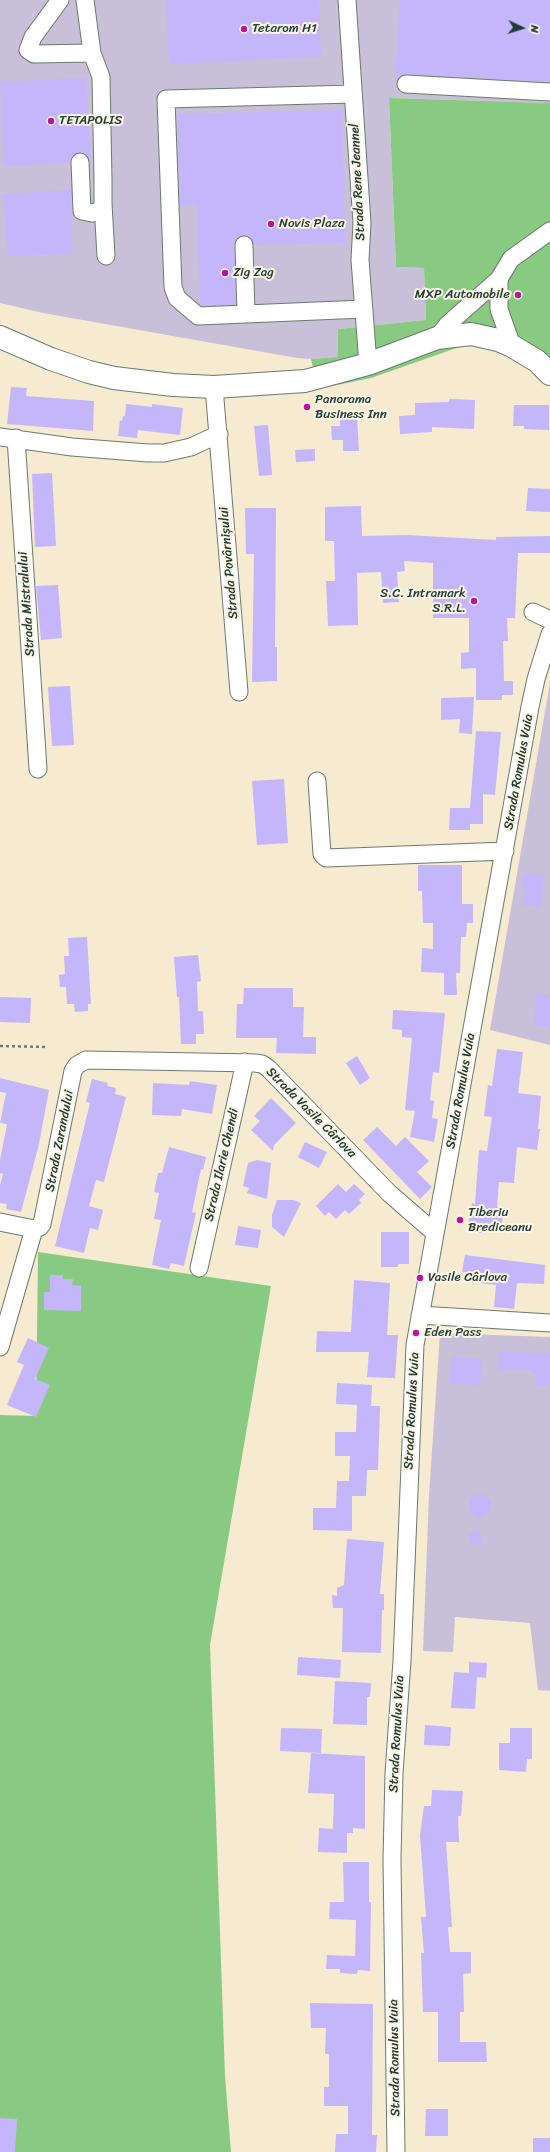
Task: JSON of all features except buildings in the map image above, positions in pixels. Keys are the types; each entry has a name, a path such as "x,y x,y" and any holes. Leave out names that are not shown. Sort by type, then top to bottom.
{"main road":[{"path":"0,337 51,359 88,372 114,378 173,386 214,387 305,381 368,364 437,338 471,334 492,338 512,346 537,361 550,374"}],"street":[{"path":"60,0 33,37 28,50 34,54 92,53"},
{"path":"85,0 92,53 101,77 103,204 106,256"},
{"name":"Strada Rene Jeannel","path":"347,0 362,222 360,260 368,364"},
{"path":"406,84 550,92"},
{"path":"353,94 166,99 173,287 177,298 198,316 364,309"},
{"path":"80,162 82,211 92,213 100,211 103,204"},
{"path":"437,338 448,324 499,279 511,259 550,231"},
{"path":"244,245 246,314"},
{"path":"499,279 498,309 512,346"},
{"name":"Strada Povârnișului","path":"214,387 239,692"},
{"path":"8,438 72,447 164,453 191,447 219,434"},
{"name":"Strada Mistralului","path":"8,438 38,769"},
{"path":"533,612 550,620"},
{"name":"Strada Romulus Vuia","path":"396,2152 392,1859 394,1773 402,1661 411,1413 415,1345 530,707 536,679 550,634"},
{"path":"317,781 322,854 326,858 505,851"},
{"name":"Strada Vasile Cârlova","path":"86,1060 246,1062 262,1064 268,1068 389,1193 435,1233"},
{"name":"Strada Zarandului","path":"0,1346 37,1228 44,1218 74,1072 78,1065 86,1060"},
{"name":"Strada Ilarie Chendi","path":"199,1268 246,1062"},
{"path":"0,1222 37,1228"},
{"path":"420,1315 550,1323"}],"path":[{"path":"0,1046 48,1047"}],"shaded area":[{"path":"0,0 550,0 550,103 389,98 396,267 424,268 426,320 338,329 338,357 311,359 297,358 43,313 0,303"},
{"path":"550,683 550,1045 490,1030"},
{"path":"440,1333 550,1337 550,1691 538,1690 530,1623 455,1617 453,1652 423,1651 429,1495"}],"green space":[{"path":"389,98 550,103 550,382 490,343 468,344 371,378 318,389 311,359 338,357 338,329 426,320 424,268 396,267"},
{"path":"38,1252 271,1286 210,1645 225,2076 231,2152 0,2152 0,1415 36,1416"}],"place":[{"name":"Tetarom H1","path":"244,29"},
{"name":"TETAPOLIS","path":"51,121"},
{"name":"Novis Plaza","path":"271,224"},
{"name":"Zig Zag","path":"225,273"},
{"name":"MXP Automobile","path":"518,295"},
{"name":"Panorama Business Inn","path":"307,407"},
{"name":"S.C. Intramark S.R.L.","path":"474,601"},
{"name":"Tiberiu Brediceanu","path":"460,1220"},
{"name":"Vasile Cârlova","path":"420,1278"},
{"name":"Eden Pass","path":"416,1333"}]}
